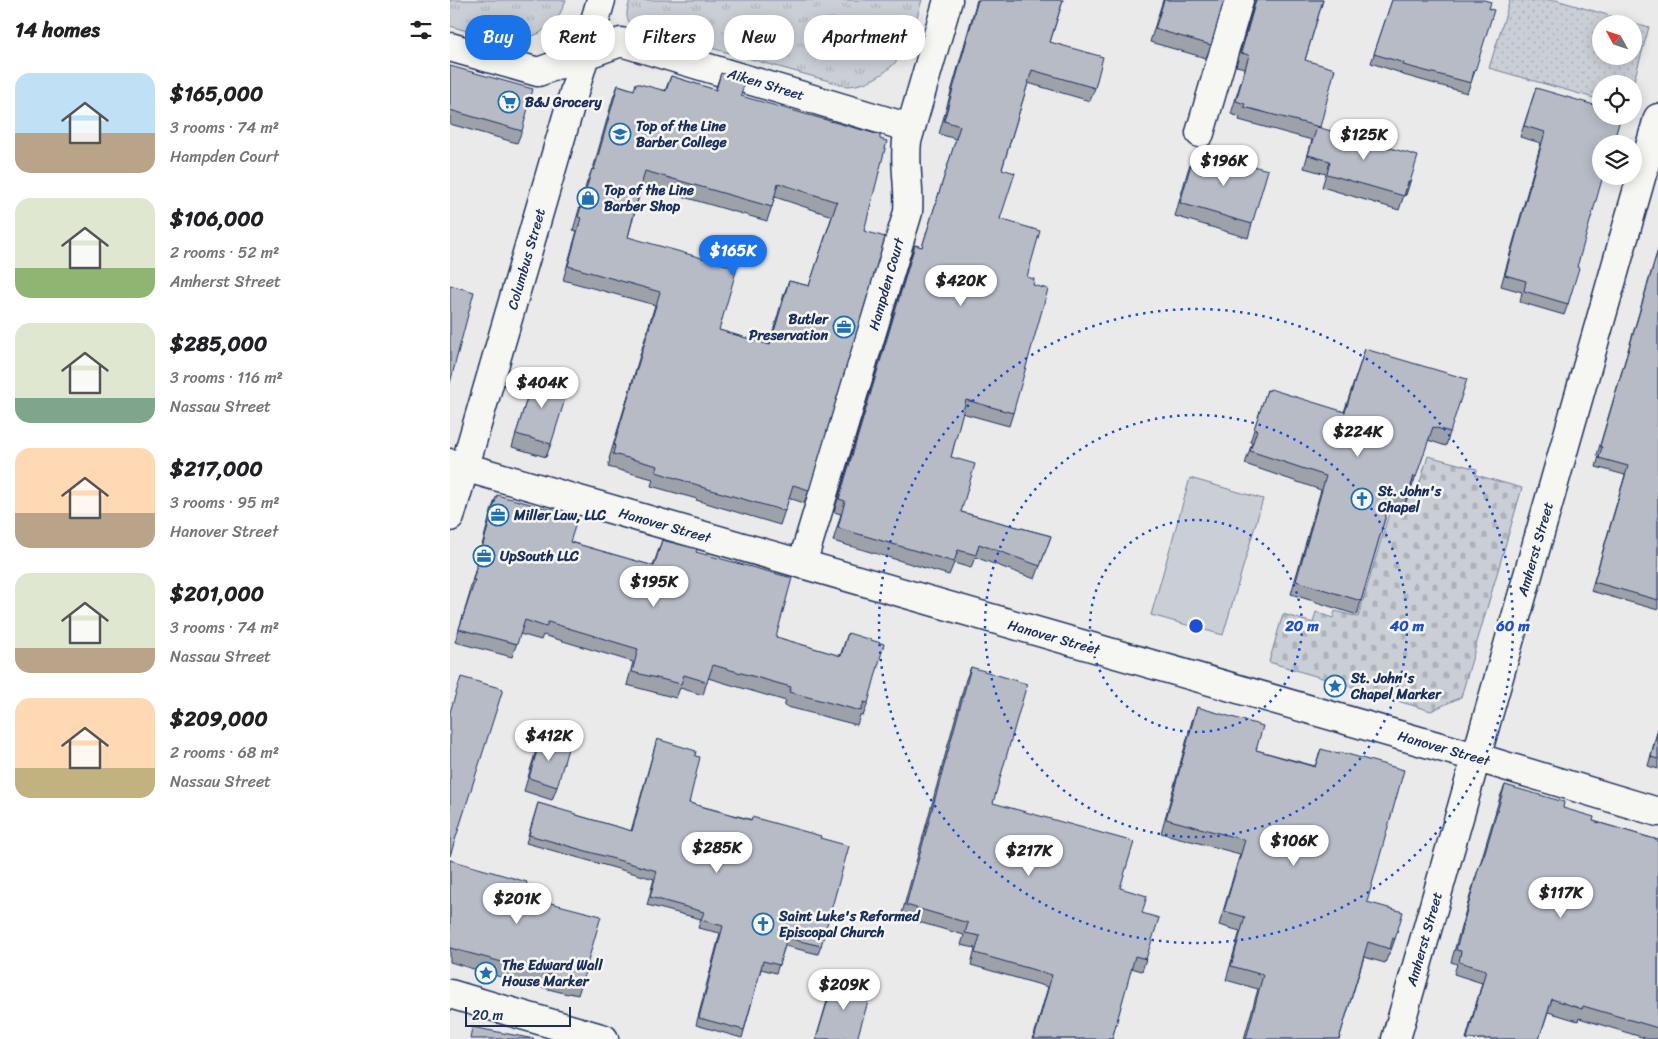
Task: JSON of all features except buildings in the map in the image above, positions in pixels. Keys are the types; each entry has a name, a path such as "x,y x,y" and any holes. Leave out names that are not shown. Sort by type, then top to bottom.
{"street":[{"name":"Columbus Street","path":"597,15 601,0"},
{"name":"Hampden Court","path":"802,564 908,212 905,155 910,128 948,0"},
{"path":"1200,133 1239,0"},
{"name":"Aiken Street","path":"615,44 622,42 636,45 910,128"},
{"name":"Aiken Street","path":"450,47 538,72 571,60"},
{"name":"Columbus Street","path":"450,517 457,465 583,60"},
{"name":"Amherst Street","path":"1396,1039 1658,118"},
{"name":"Hanover Street","path":"457,465 1658,812"},
{"path":"450,994 604,1039"}],"green space":[{"path":"450,0 566,0 559,15 541,15 541,32 531,37 531,15 465,15 465,30 450,26"},
{"path":"630,0 922,0 918,15 804,15 804,60 898,60 874,79 847,86 754,60 794,60 794,15 724,15 724,52 714,49 714,15 627,15"},
{"path":"1510,0 1556,0 1608,15 1592,15 1592,65 1638,65 1636,75 1592,75 1592,97 1489,68"},
{"path":"1642,25 1649,27 1642,52"},
{"path":"1428,456 1477,469 1476,475 1522,488 1461,697 1431,711 1269,662 1283,614 1313,623 1316,612 1333,618 1335,611 1358,617 1390,510 1403,513 1410,490 1417,492"},
{"path":"1190,478 1263,499 1223,635 1151,615"}],"place":[{"name":"B&J Grocery","path":"509,102"},
{"name":"Top of the Line Barber College","path":"620,134"},
{"name":"Top of the Line Barber Shop","path":"588,198"},
{"name":"Butler Preservation","path":"844,327"},
{"name":"St. John's Chapel","path":"1362,499"},
{"name":"Miller Law, LLC","path":"498,515"},
{"name":"UpSouth LLC","path":"484,556"},
{"name":"St. John's Chapel Marker","path":"1335,686"},
{"name":"Saint Luke's Reformed Episcopal Church","path":"763,924"},
{"name":"The Edward Wall House Marker","path":"486,973"}]}
